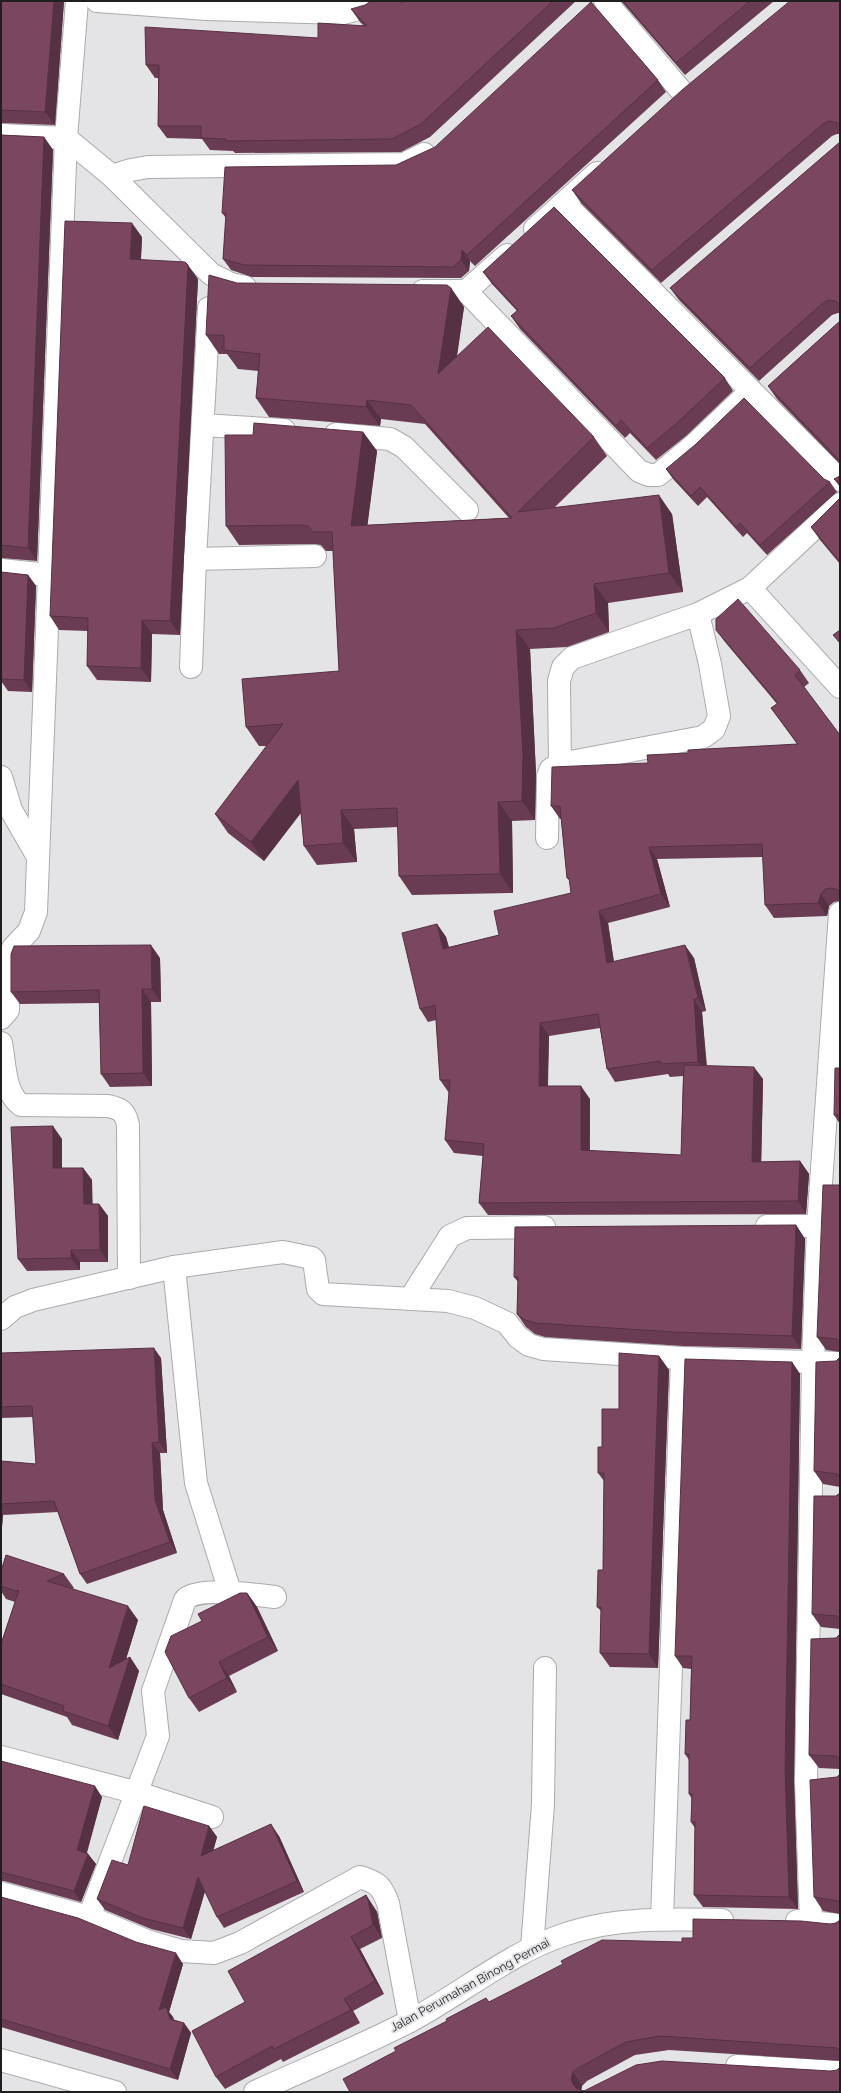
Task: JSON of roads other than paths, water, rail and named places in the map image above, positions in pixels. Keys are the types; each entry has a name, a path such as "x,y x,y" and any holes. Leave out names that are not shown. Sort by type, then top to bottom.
{"street":[{"path":"1,1018 8,1010 7,964 13,948 29,931 36,912 66,138 77,1"},
{"path":"97,1 208,9 343,13 370,6 376,1"},
{"path":"596,3 690,88 666,108"},
{"path":"1,136 66,138 112,176 211,274 231,284 250,289 264,289"},
{"path":"112,176 131,170 148,168 404,164 437,147 443,142"},
{"path":"404,290 466,291 609,161"},
{"path":"564,203 667,294 755,394 840,480"},
{"path":"192,667 195,559 211,274"},
{"path":"466,291 639,470 649,475 658,475 755,394 776,383"},
{"path":"203,425 390,439 404,447 467,510"},
{"path":"560,764 559,682 563,666 572,658 698,614 750,588 840,504"},
{"path":"195,559 315,556"},
{"path":"1,570 49,575"},
{"path":"750,588 840,687"},
{"path":"547,838 548,776 551,769 560,764 703,737 714,729 719,716 710,664 698,614"},
{"path":"1,777 11,810 38,857"},
{"path":"812,1922 816,1780 808,1639 813,1362 818,1226 840,913"},
{"path":"1,1043 10,1091 15,1101 21,1105 108,1106 120,1109 126,1114 128,1125 129,1278"},
{"path":"746,1226 818,1226"},
{"path":"410,1299 450,1236 467,1228 562,1227"},
{"path":"1,1319 15,1307 33,1300 174,1267 290,1252 312,1258 314,1260 318,1289 323,1294 448,1301 475,1308 507,1323 518,1337 529,1345 543,1349 682,1358 840,1363"},
{"path":"174,1267 196,1483 230,1592"},
{"path":"662,1919 682,1358"},
{"path":"811,1496 833,1497"},
{"path":"89,1917 138,1793 158,1736 153,1691 185,1600 192,1594 230,1592 275,1597"},
{"path":"808,1639 832,1640"},
{"path":"532,1948 543,1804 545,1668"},
{"path":"1,1757 138,1793 212,1817"},
{"path":"1,1893 89,1917 148,1941 181,1951 214,1953 240,1943 360,1877 376,1882 383,1891 388,1902 410,2021"},
{"name":"Jalan Perumahan Binong Permai","path":"256,2092 410,2021 532,1948 564,1935 600,1925 662,1919 741,1920"},
{"path":"780,1921 840,1925"},
{"path":"1,2060 115,2092"},
{"path":"720,2066 840,2072"}]}
